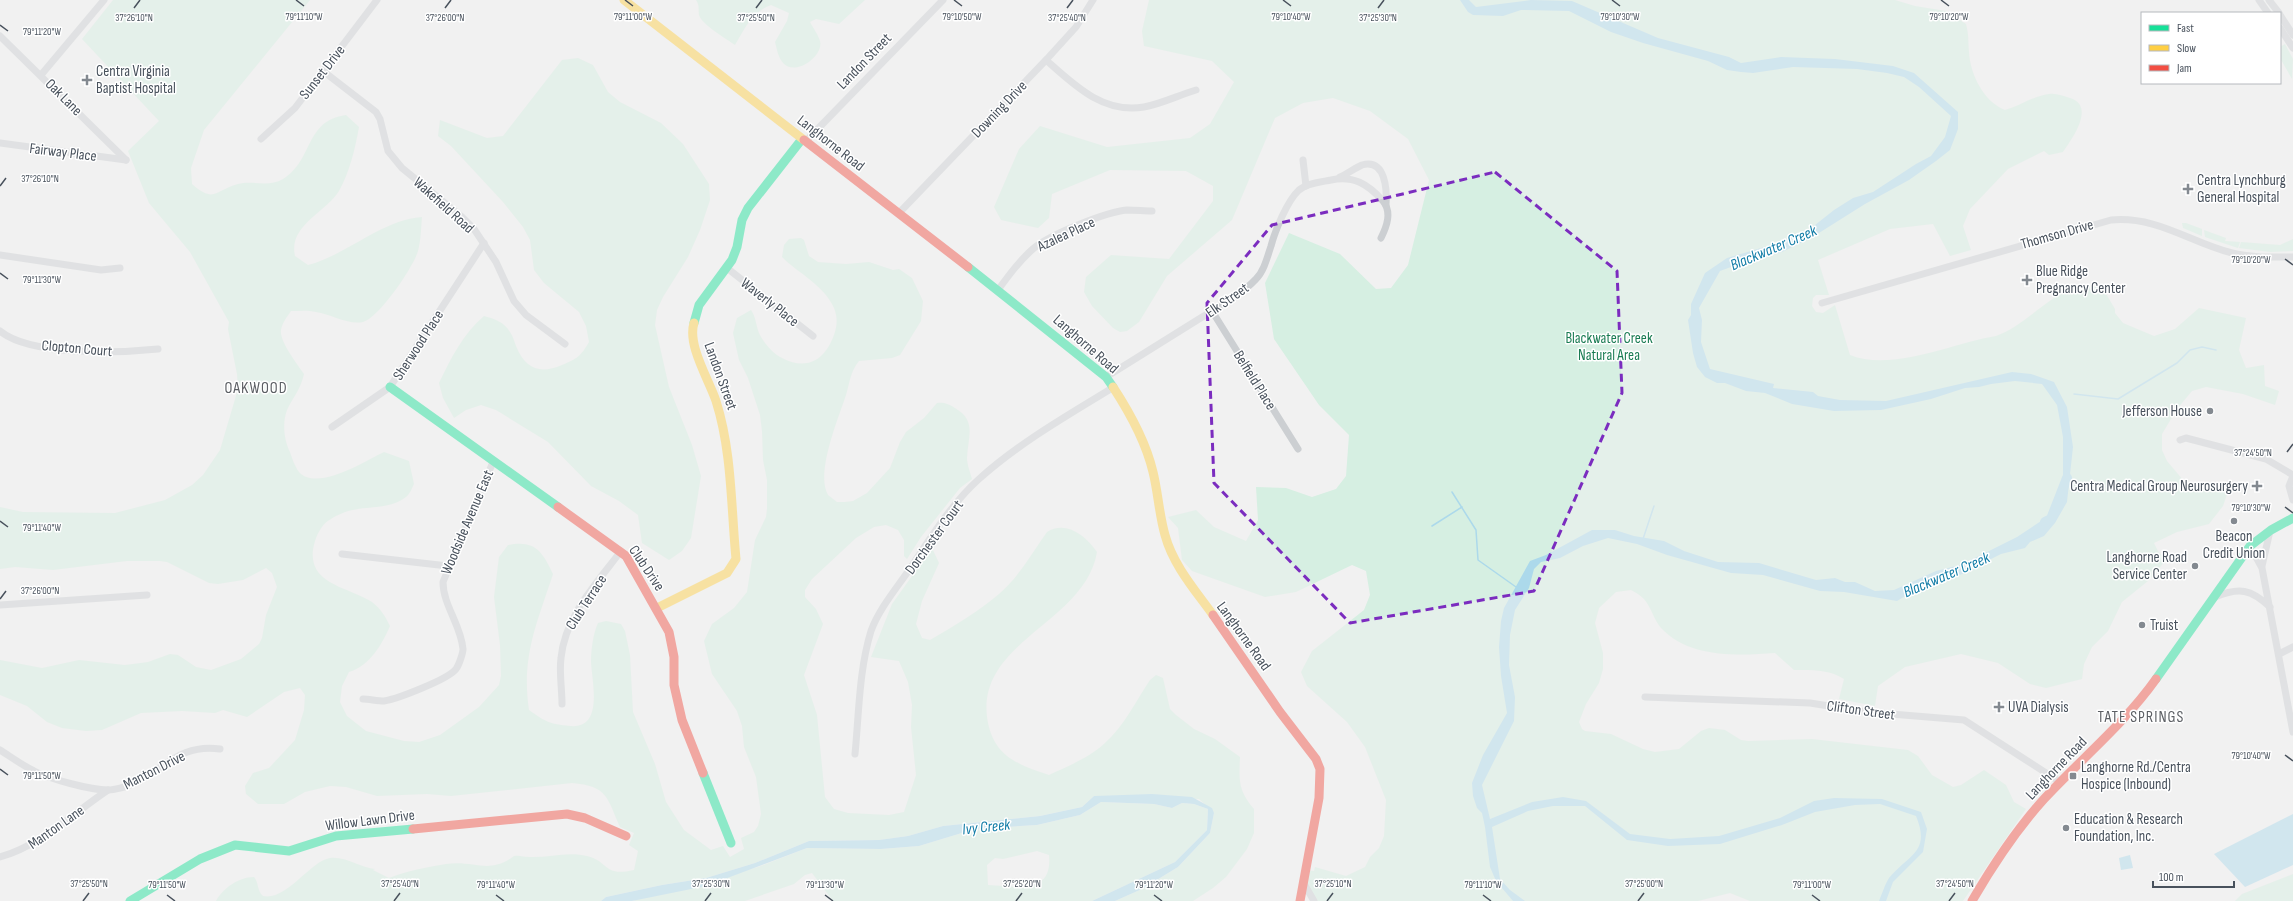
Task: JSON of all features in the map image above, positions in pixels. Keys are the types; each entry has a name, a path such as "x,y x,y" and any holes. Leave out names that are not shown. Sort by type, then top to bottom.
{"main road":[{"name":"Langhorne Road","path":"624,0 998,290 1106,377 1114,387 1138,430 1146,449 1153,472 1165,535 1176,564 1280,712 1316,759 1321,779 1300,901"},
{"name":"Landon Street","path":"657,608 727,573 734,565 736,559 724,428 715,399 696,352 692,334 696,311 727,268 737,247 742,220 748,208 804,140"},
{"name":"Club Drive","path":"390,388 621,551 630,562 657,608 672,644 674,685 682,720 731,843"},
{"name":"Langhorne Road","path":"1972,901 2014,836 2060,782 2135,706 2250,546 2271,530 2293,518"},
{"name":"Willow Lawn Drive","path":"130,901 200,859 221,849 235,845 289,851 336,836 567,814 585,818 626,836"}],"street":[{"path":"42,75 104,0"},
{"name":"Sunset Drive","path":"261,139 294,108 377,0"},
{"name":"Landon Street","path":"804,140 943,0"},
{"name":"Downing Drive","path":"899,213 1046,60 1076,27 1093,0"},
{"path":"2258,0 2267,12"},
{"path":"2269,0 2278,12"},
{"path":"2281,17 2293,35"},
{"path":"2281,30 2293,48"},
{"name":"Oak Lane","path":"0,36 42,75 126,160"},
{"path":"1046,60 1079,90 1106,104 1144,107 1196,90"},
{"name":"Wakefield Road","path":"323,71 371,106 380,119 388,151 402,168 462,217 484,243 496,262 514,301 526,314 564,344"},
{"name":"Fairway Place","path":"0,143 126,160"},
{"path":"1303,160 1306,186 1340,178 1362,165 1370,165 1378,168 1384,176 1386,184 1387,221 1381,238"},
{"path":"1340,178 1362,182 1386,206"},
{"name":"Elk Street","path":"1106,377 1242,292 1257,279 1266,263 1274,235 1290,204 1299,190 1306,186"},
{"name":"Azalea Place","path":"998,290 1018,264 1035,247 1063,232 1104,216 1126,210 1152,211"},
{"name":"Thomson Drive","path":"1822,303 2111,220 2139,220 2161,225 2230,252 2247,256 2293,257"},
{"name":"Sherwood Place","path":"332,427 390,388 484,243"},
{"path":"0,255 101,270 120,268"},
{"name":"Waverly Place","path":"727,268 813,336"},
{"name":"Belfield Place","path":"1212,311 1298,448"},
{"name":"Clopton Court","path":"0,331 18,342 74,351 105,353 158,349"},
{"name":"Dorchester Court","path":"856,754 865,654 872,629 884,607 932,537 953,508 979,479 1054,424 1114,387"},
{"path":"2180,440 2186,438 2266,459 2293,475 2289,486 2293,500"},
{"name":"Woodside Avenue East","path":"363,699 384,701 441,680 456,669 463,649 452,614 443,594 443,582 448,566 493,462"},
{"path":"2262,568 2264,549 2271,530"},
{"path":"2250,546 2262,568 2293,732"},
{"name":"Club Terrace","path":"562,704 560,658 565,635 571,622 590,593 621,551"},
{"path":"342,554 448,566"},
{"path":"2213,598 2228,592 2241,591 2251,593 2260,598 2270,608"},
{"path":"0,605 147,595"},
{"path":"2279,654 2293,647"},
{"name":"Clifton Street","path":"1645,697 1810,703 1867,712 1964,720 2060,782"},
{"name":"Manton Drive","path":"0,750 35,772 57,779 108,790 131,785 153,772 168,760 188,751 206,747 220,749"},
{"name":"Manton Lane","path":"0,857 20,851 40,840 108,790"},
{"path":"1303,882 1314,901"}],"highlighted area":[{"path":"1495,172 1617,271 1622,393 1534,591 1350,623 1214,483 1207,303 1272,225"}],"green space":[{"path":"113,0 310,0 204,130 191,168 192,184 206,193 215,194 238,184 277,182 293,171 300,162 310,142 323,125 333,119 346,115 359,127 349,168 339,191 333,199 309,220 297,236 294,245 295,256 308,265 336,254 392,224 422,217 420,243 410,268 395,291 370,318 363,322 357,323 345,321 313,311 291,311 281,330 281,335 286,346 304,374 285,415 284,426 286,442 299,472 307,477 317,479 329,477 354,468 384,452 409,461 414,484 407,496 394,504 350,511 333,518 323,525 315,541 313,555 315,566 321,575 329,582 372,602 378,607 390,626 374,654 363,665 349,672 342,686 340,702 347,716 366,731 404,741 419,742 440,735 479,707 499,685 501,676 500,645 494,597 499,557 508,545 525,544 541,553 553,574 536,625 529,657 527,691 529,710 544,720 557,724 570,726 581,725 588,720 594,703 591,657 596,627 598,623 606,621 621,624 625,631 630,655 633,712 655,764 666,802 684,830 711,850 723,846 730,857 744,849 741,838 754,832 758,826 761,814 756,777 744,747 742,726 737,711 712,674 704,641 712,624 734,608 747,592 755,540 766,517 767,509 767,480 763,460 760,415 748,378 739,360 733,333 737,318 751,310 759,333 775,354 791,362 799,363 814,361 820,357 830,344 836,328 836,315 830,300 818,286 782,257 784,245 789,239 801,238 804,240 809,256 818,262 846,264 869,262 893,270 899,269 912,278 923,301 921,321 900,355 892,358 859,361 854,369 826,459 824,473 828,495 837,502 845,502 853,501 867,493 890,468 900,442 906,432 924,418 937,403 951,405 962,413 969,424 970,430 967,460 972,479 960,488 921,537 907,559 904,556 904,540 898,530 886,525 874,527 856,538 812,579 805,590 805,597 816,609 823,624 804,675 817,715 825,797 834,809 848,813 889,815 904,812 916,775 911,727 912,705 908,682 899,661 871,657 892,604 932,548 939,563 922,601 916,624 922,638 930,640 974,613 999,594 1013,580 1047,532 1061,528 1068,529 1081,535 1097,552 1088,577 1073,598 1012,652 997,672 988,695 988,723 991,735 1002,752 1010,758 1018,763 1049,775 1092,753 1105,743 1118,729 1150,680 1156,675 1163,678 1170,709 1194,729 1215,739 1240,757 1240,779 1242,791 1254,809 1254,833 1247,849 1226,877 1213,888 1193,901 1115,901 1142,889 1178,867 1210,833 1214,813 1199,799 1094,796 1082,807 1040,816 943,826 908,836 879,840 809,841 755,863 706,878 662,885 606,897 601,901 216,901 219,896 232,884 248,877 254,877 263,896 272,896 281,893 314,866 330,858 347,860 364,867 375,869 373,870 389,878 403,873 446,864 456,863 489,866 505,862 514,856 536,857 565,854 587,856 612,870 624,872 634,870 638,851 629,845 634,833 620,827 605,795 593,787 572,783 451,796 427,794 377,796 346,787 330,786 305,792 284,804 258,804 246,794 245,786 253,773 269,768 295,740 304,710 305,695 300,688 284,692 247,717 223,710 215,713 182,711 141,713 102,730 86,731 62,728 47,722 27,706 0,695 0,660 42,668 79,660 125,665 148,662 170,654 178,655 196,667 211,670 241,659 259,644 262,638 266,615 277,587 272,573 266,568 243,580 218,584 209,583 167,562 160,561 127,561 53,570 15,567 0,569 0,507 23,512 115,513 165,500 192,485 203,475 220,450 238,389 237,374 228,329 229,322 190,252 149,203 128,151 159,121 82,39"},
{"path":"696,0 865,0 839,24 816,19 810,22 820,41 818,52 814,58 802,66 789,67 780,59 775,42 787,21 789,13 771,5 764,8 750,21 735,45 701,19"},
{"name":"Blackwater Creek Natural Area","path":"1149,0 1895,0 1915,6 1946,11 1966,24 1970,60 1975,78 1985,94 1997,106 2005,110 2037,97 2052,94 2070,98 2078,102 2082,115 2080,123 2063,152 2049,155 2044,151 2008,169 1970,209 1963,226 1971,250 1950,256 1933,224 1890,229 1818,260 1829,295 1816,295 1813,298 1812,306 1816,312 1823,313 1835,305 1850,355 1867,359 1884,360 1923,354 1996,336 2017,325 2058,295 2081,285 2102,287 2115,309 2115,313 2123,323 2154,336 2175,329 2199,308 2246,318 2239,350 2246,368 2264,365 2265,386 2279,391 2275,405 2243,394 2206,387 2192,391 2177,409 2162,434 2162,450 2167,461 2183,480 2198,489 2212,490 2223,484 2227,494 2223,506 2209,524 2177,532 2154,543 2159,553 2167,559 2148,581 2122,602 2108,631 2092,647 2084,664 2082,679 2046,688 2030,684 1998,663 1961,654 1905,667 1878,686 1875,706 1839,699 1844,679 1832,673 1794,670 1775,653 1745,655 1714,653 1685,645 1672,638 1661,628 1641,596 1631,590 1616,592 1599,608 1595,623 1603,653 1603,669 1599,683 1586,704 1579,722 1582,729 1585,731 1611,734 1643,749 1655,752 1679,749 1701,731 1709,728 1725,730 1741,740 1748,741 1812,739 1908,750 1918,756 1932,775 1953,787 1961,785 1984,770 2006,785 2014,802 2026,809 1963,901 1750,901 1730,893 1698,901 1314,901 1303,882 1305,870 1314,871 1315,867 1346,876 1365,867 1370,857 1379,848 1384,836 1386,800 1365,747 1347,722 1307,686 1301,672 1312,651 1364,610 1370,595 1366,571 1352,565 1296,592 1265,597 1192,571 1182,560 1178,528 1168,517 1196,510 1214,527 1246,541 1258,520 1256,487 1286,488 1312,497 1336,489 1346,476 1349,435 1319,405 1274,339 1265,283 1289,233 1340,254 1376,289 1391,288 1408,265 1429,180 1408,139 1370,111 1333,98 1303,103 1275,118 1232,220 1167,276 1139,322 1127,331 1120,332 1113,328 1092,306 1084,292 1086,277 1111,255 1169,259 1213,201 1213,186 1186,171 1110,170 1052,194 1049,218 1038,228 1001,220 994,207 1019,149 1040,126 1107,147 1190,138 1210,124 1234,82 1212,61 1144,46 1142,31"},
{"path":"2285,44 2293,59 2292,79 2281,60 2281,46"},
{"path":"578,58 593,65 608,92 620,102 661,123 683,144 709,184 710,200 700,230 688,257 663,297 657,310 655,325 669,387 692,445 701,476 691,538 682,551 669,560 642,543 638,515 619,501 591,486 548,442 496,410 481,405 466,410 454,418 443,398 439,383 464,339 484,316 502,323 508,329 524,360 534,368 554,368 571,361 584,351 589,342 586,326 579,312 544,283 534,270 530,240 523,227 503,202 451,146 438,136 440,120 487,138 503,136 562,60"},
{"path":"2182,223 2202,229 2202,236 2183,228"},
{"path":"2204,230 2226,238 2225,241 2240,242 2238,248 2205,237"},
{"path":"2293,239 2293,251 2270,252 2239,248 2241,242 2280,245"},
{"path":"1101,802 1154,804 1172,808 1182,803 1194,804 1208,809 1207,830 1175,862 1092,901 833,901 812,873 805,875 794,884 745,901 632,901 758,867 807,848 881,849 919,846 975,829 1037,825 1080,815","holes":["1037,851 1049,855 1049,868 1045,877 1039,883 1021,887 988,885 987,865 995,858 1003,859"]},
{"path":"2293,874 2293,901 2235,901 2242,894"}],"water":[{"path":"1460,0 1469,0 1476,7 1531,0 1572,1 1658,38 1729,57 1741,63 1781,57 1835,59 1893,66 1914,73 1958,112 1958,129 1950,150 1909,180 1865,204 1811,238 1782,252 1750,260 1720,271 1699,308 1702,320 1701,342 1710,369 1774,384 1773,388 1813,392 1818,396 1840,400 1886,401 2012,372 2031,374 2054,382 2067,407 2073,447 2067,502 2055,523 2044,536 2030,542 2025,548 2001,554 1952,579 1922,586 1897,601 1844,592 1820,591 1763,575 1731,573 1667,555 1637,544 1608,538 1583,546 1560,558 1541,562 1534,569 1529,588 1515,610 1510,635 1509,665 1515,697 1514,721 1482,785 1490,819 1532,802 1563,797 1586,801 1630,834 1670,839 1719,836 1780,818 1814,801 1834,798 1882,799 1921,812 1927,829 1923,852 1893,882 1886,901 1879,901 1889,878 1916,852 1921,838 1920,828 1916,816 1880,804 1855,805 1815,812 1782,825 1720,844 1668,846 1627,840 1585,806 1553,806 1528,811 1492,827 1500,879 1510,890 1525,901 1513,901 1496,881 1490,867 1482,813 1477,808 1473,796 1472,783 1483,755 1507,713 1501,676 1499,647 1501,621 1504,608 1530,561 1546,555 1592,530 1615,530 1634,536 1664,541 1684,551 1718,562 1759,563 1816,580 1835,578 1845,582 1855,582 1875,591 1894,590 1936,571 1960,565 2017,537 2056,511 2063,499 2063,437 2057,405 2042,384 2015,381 1991,384 1965,388 1931,399 1881,410 1834,411 1792,404 1765,393 1746,391 1725,383 1717,383 1705,377 1697,367 1693,353 1688,320 1691,315 1691,304 1705,273 1727,258 1778,243 1810,229 1834,210 1853,198 1873,192 1931,156 1945,137 1951,116 1919,87 1904,77 1857,69 1793,67 1753,73 1727,70 1708,61 1643,43 1611,32 1569,11 1521,10 1503,16 1473,15 1468,12"},
{"name":"Ivy Creek","path":"1152,794 1192,797 1212,808 1214,813 1210,833 1178,867 1142,889 1115,901 1092,901 1175,862 1207,830 1208,809 1194,804 1182,803 1172,808 1154,804 1101,802 1080,815 1037,825 975,829 919,846 881,849 807,848 706,886 632,901 601,901 606,897 662,885 706,878 755,863 809,841 879,840 908,836 943,826 1040,816 1082,807 1094,796"},
{"path":"2293,814 2293,865 2245,887 2214,854"},
{"path":"2130,855 2133,868 2121,870 2119,858"}],"waterway":[{"path":"2074,394 2118,399 2177,363 2190,350 2202,347 2216,350"},
{"name":"Blackwater Creek","path":"2045,522 2051,519 2067,478"},
{"path":"1452,492 1476,530 1478,560 1516,587"},
{"path":"1643,539 1654,506"},
{"path":"1432,526 1462,507"}],"traffic: fast":[{"path":"694,323 699,305 732,260 737,247 742,220 748,208 802,139"},
{"path":"968,267 1106,377 1113,387"},
{"path":"390,387 558,507"},
{"path":"2156,679 2250,546 2271,530 2293,518"},
{"path":"703,773 731,843"},
{"path":"130,901 200,859 235,845 289,851 336,836 413,829"}],"traffic: slow":[{"path":"624,0 804,140"},
{"path":"657,608 727,573 736,559 730,479 725,439 716,401 696,352 693,332 694,323"},
{"path":"1113,387 1131,417 1142,439 1150,461 1163,527 1173,557 1185,577 1213,615"}],"traffic: jam":[{"path":"804,140 968,267"},
{"path":"558,507 626,556 669,632 674,657 674,685 682,720 703,773"},
{"path":"1213,615 1280,712 1316,759 1320,769 1319,798 1300,901"},
{"path":"1972,901 2005,848 2024,823 2058,784 2130,711 2156,679"},
{"path":"413,829 567,814 585,818 626,836"}],"place":[{"name":"Centra Virginia Baptist Hospital","path":"87,80"},
{"name":"Centra Lynchburg General Hospital","path":"2188,189"},
{"name":"Blue Ridge Pregnancy Center","path":"2027,280"},
{"name":"Jefferson House","path":"2210,411"},
{"name":"Centra Medical Group Neurosurgery","path":"2257,486"},
{"name":"Beacon Credit Union","path":"2234,521"},
{"name":"Langhorne Road Service Center","path":"2195,566"},
{"name":"Truist","path":"2142,625"},
{"name":"UVA Dialysis","path":"1999,707"},
{"name":"Langhorne Rd./Centra Hospice (Inbound)","path":"2073,776"},
{"name":"Education & Research Foundation, Inc.","path":"2066,828"}],"district":[{"name":"OAKWOOD","path":"256,387"},
{"name":"TATE SPRINGS","path":"2141,716"}]}
